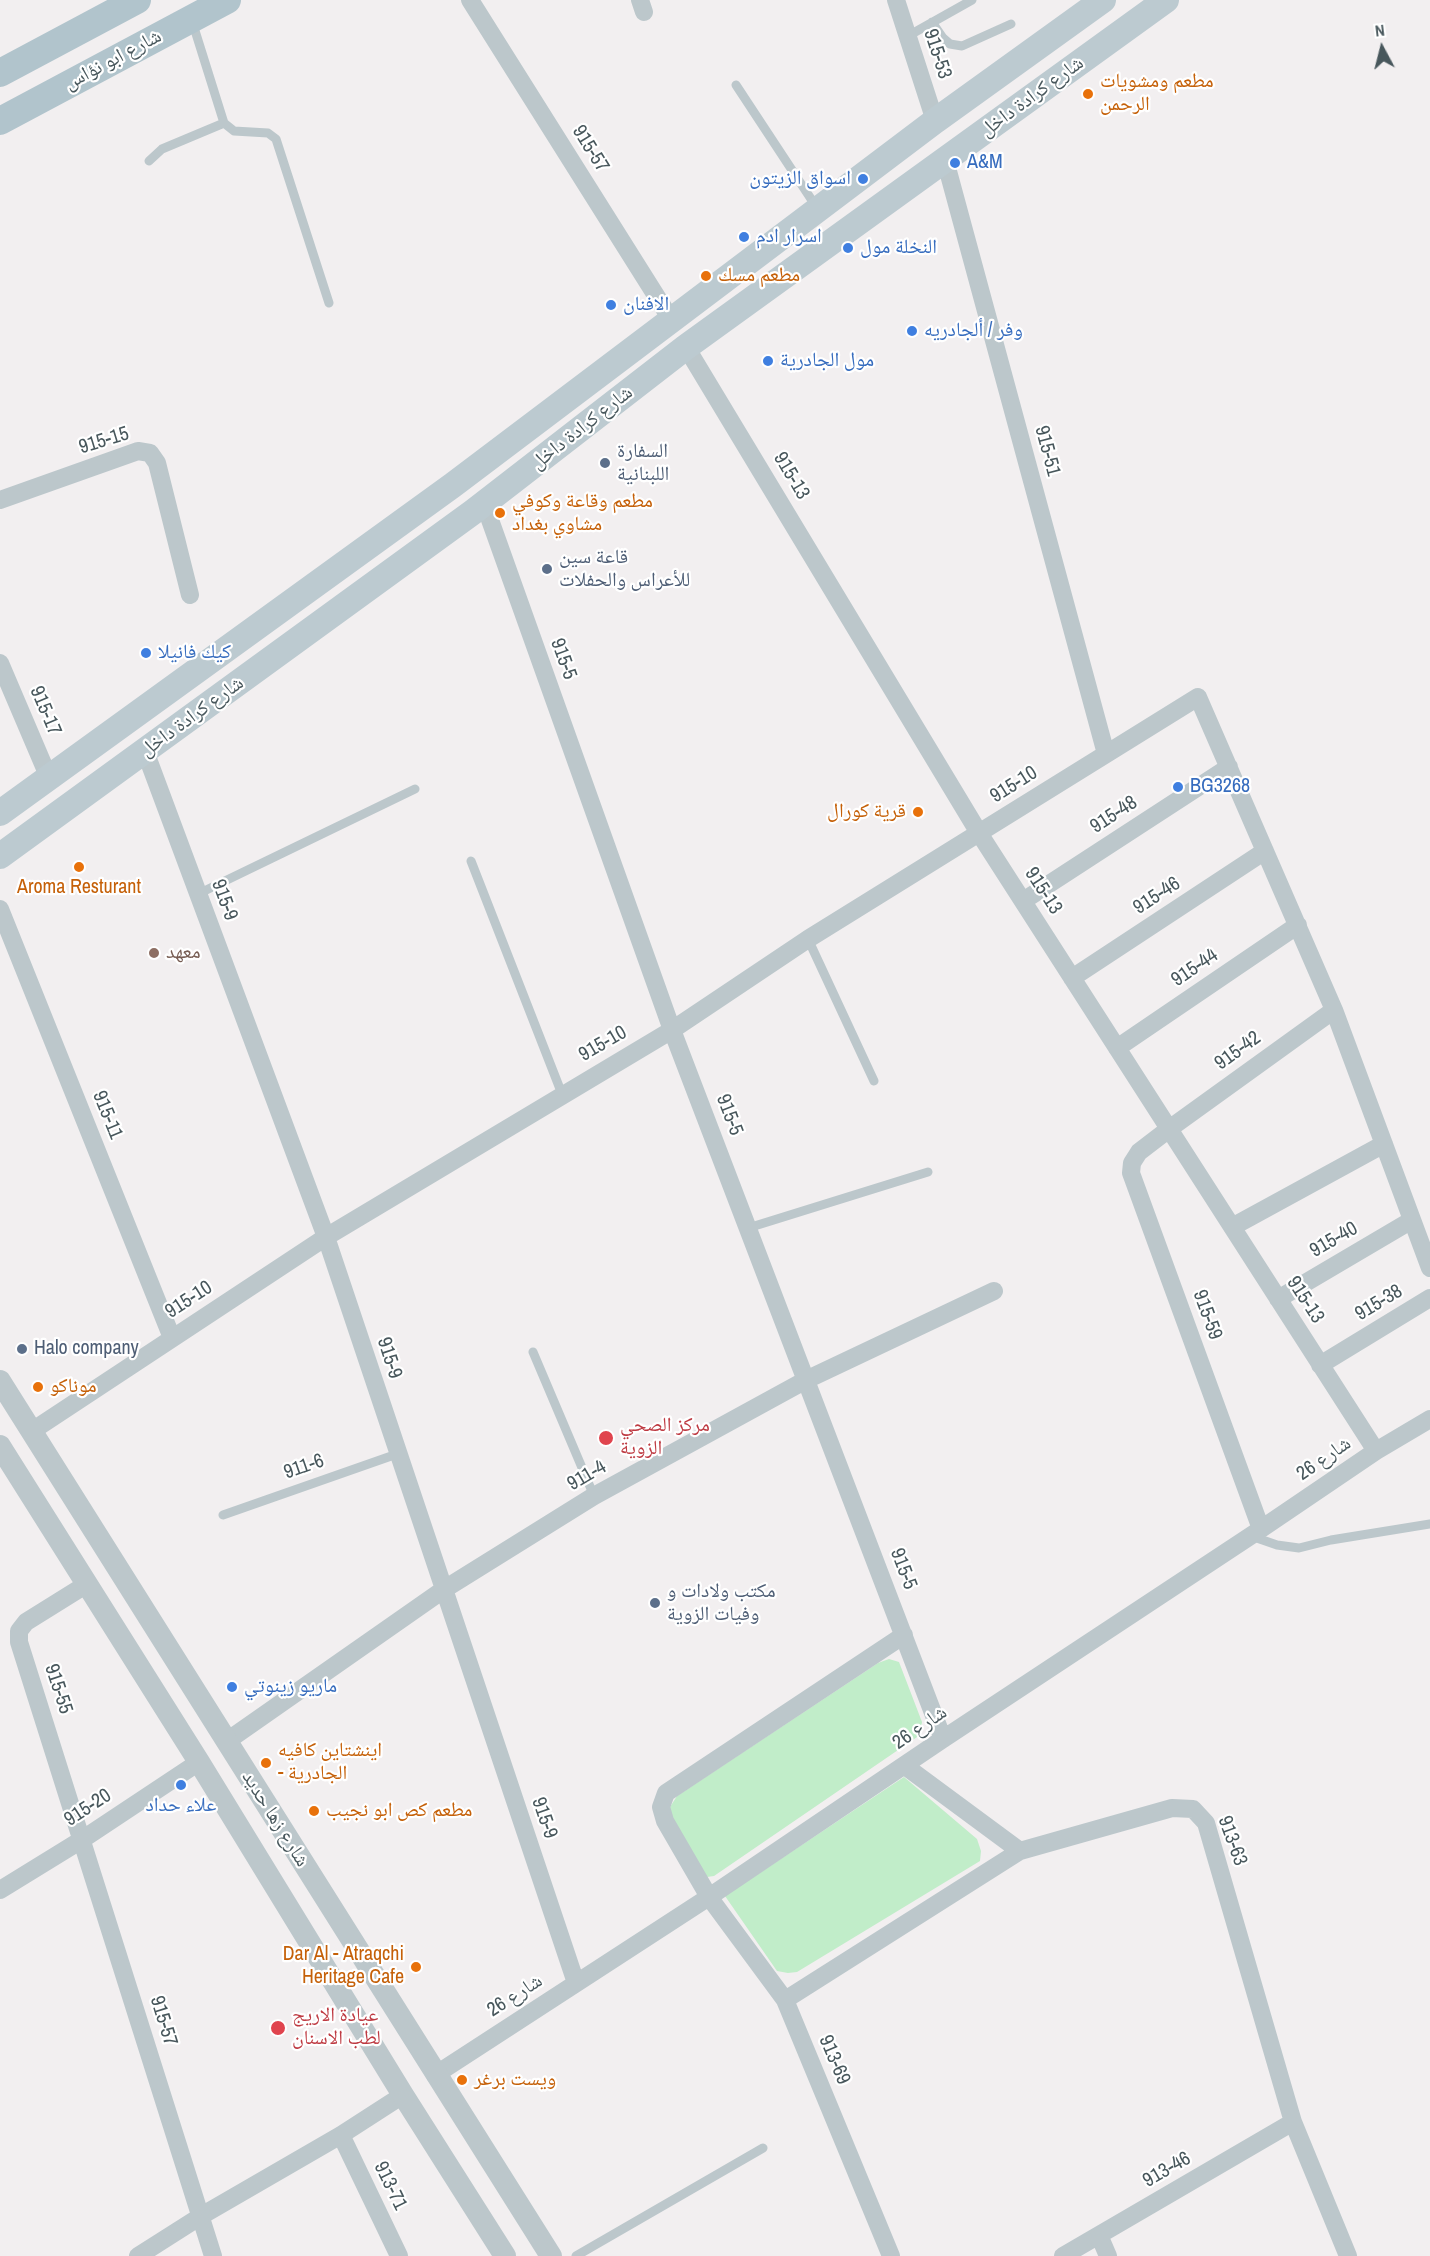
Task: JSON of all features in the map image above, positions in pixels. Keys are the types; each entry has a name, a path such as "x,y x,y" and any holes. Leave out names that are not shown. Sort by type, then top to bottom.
{"main road":[{"name":"شارع ابو نؤاس","path":"0,73 137,0"},
{"name":"شارع ابو نؤاس","path":"0,121 227,0"},
{"name":"شارع كرادة داخل","path":"0,813 453,485 935,121 1103,0"},
{"name":"شارع كرادة داخل","path":"0,856 479,507 686,347 1166,0"},
{"path":"453,485 479,507"},
{"path":"110,735 137,757"}],"street":[{"name":"915-57","path":"470,0 672,321"},
{"name":"915-53","path":"896,0 935,121"},
{"name":"915-51","path":"945,160 1106,754"},
{"name":"915-13","path":"686,347 979,833 1376,1450"},
{"name":"915-15","path":"0,500 138,451 150,453 157,463 190,595"},
{"name":"915-5","path":"479,507 672,1029 944,1738"},
{"name":"915-17","path":"0,663 49,778"},
{"name":"915-10","path":"32,1431 326,1237 672,1029 808,939 1198,697 1229,767"},
{"name":"915-9","path":"137,757 198,894 326,1237 442,1590 576,1983"},
{"path":"1229,767 1334,1010 1430,1268"},
{"name":"915-48","path":"1023,901 1229,767"},
{"name":"915-46","path":"1072,978 1265,851"},
{"name":"915-11","path":"0,909 172,1338"},
{"name":"915-44","path":"1117,1048 1298,925"},
{"name":"915-42","path":"1169,1129 1334,1010"},
{"name":"915-59","path":"1169,1129 1139,1152 1132,1163 1131,1173 1256,1533"},
{"path":"1232,1227 1384,1144"},
{"name":"915-40","path":"1278,1299 1412,1220"},
{"name":"911-4","path":"226,1741 442,1590 594,1496 806,1380 994,1291"},
{"name":"915-38","path":"1320,1365 1430,1298"},
{"name":"شارع زها حديد","path":"0,1381 551,2256"},
{"name":"شارع 26","path":"435,2074 709,1897 944,1738 1256,1533 1376,1450 1430,1419"},
{"path":"0,1448 32,1431"},
{"name":"شارع زها حديد","path":"0,1448 200,1762 403,2095 505,2256"},
{"name":"915-55","path":"83,1839 20,1642 19,1631 26,1622 87,1584"},
{"name":"913-69","path":"891,2256 784,2000 709,1897 665,1821 661,1807 666,1793 904,1635"},
{"name":"915-20","path":"0,1890 200,1762"},
{"path":"905,1766 1020,1851"},
{"name":"913-63","path":"784,2000 1020,1851 1172,1808 1193,1809 1206,1823 1293,2122 1348,2256"},
{"name":"915-57","path":"83,1839 201,2216"},
{"path":"138,2256 201,2216 341,2135 403,2095"},
{"name":"913-46","path":"1063,2256 1293,2122"},
{"name":"913-71","path":"341,2135 399,2256"},
{"path":"201,2216 213,2256"},
{"path":"1099,2235 1108,2256"}],"lane":[{"path":"908,36 972,0"},
{"path":"192,18 224,123 234,131 268,133 276,139 328,303"},
{"path":"932,22 950,44 962,46 1011,24"},
{"path":"736,85 818,210"},
{"path":"150,161 162,149 224,123"},
{"path":"198,894 415,789"},
{"path":"471,861 562,1094"},
{"path":"808,939 874,1081"},
{"path":"748,1228 928,1172"},
{"path":"532,1352 594,1496"},
{"name":"911-6","path":"223,1515 398,1454"},
{"path":"1256,1533 1277,1545 1299,1548 1331,1540 1430,1524"},
{"path":"576,2256 764,2148"}],"green space":[{"path":"889,1659 899,1662 922,1722 920,1735 714,1876 707,1877 671,1819 670,1807 677,1796 878,1663"},
{"path":"904,1777 977,1839 981,1851 980,1861 797,1972 777,1971 725,1896"}],"place":[{"name":"مطعم ومشويات الرحمن","path":"1088,94"},
{"name":"A&M","path":"955,163"},
{"name":"اسواق الزيتون","path":"863,179"},
{"name":"اسرار ادم","path":"744,237"},
{"name":"النخلة مول","path":"848,248"},
{"name":"مطعم مسك","path":"706,276"},
{"name":"الافنان","path":"611,305"},
{"name":"وفر / ألجادريه","path":"912,331"},
{"name":"مول الجادرية","path":"768,361"},
{"name":"السفارة اللبنانية","path":"605,463"},
{"name":"مطعم وقاعة وكوفي مشاوي بغداد","path":"500,513"},
{"name":"قاعة سين للأعراس والحفلات","path":"547,569"},
{"name":"كيك فانيلا","path":"146,653"},
{"name":"BG3268","path":"1178,787"},
{"name":"قرية كورال","path":"918,812"},
{"name":"Aroma Resturant","path":"79,867"},
{"name":"معهد","path":"154,953"},
{"name":"Halo company","path":"22,1349"},
{"name":"موناكو","path":"38,1387"},
{"name":"مركز الصحي الزوية","path":"606,1438"},
{"name":"مكتب ولادات و وفيات الزوية","path":"655,1603"},
{"name":"ماريو زينوتي","path":"232,1687"},
{"name":"اينشتاين كافيه - الجادرية","path":"266,1763"},
{"name":"علاء حداد","path":"181,1785"},
{"name":"مطعم كص ابو نجيب","path":"314,1811"},
{"name":"Dar Al - Atraqchi Heritage Cafe","path":"416,1967"},
{"name":"عيادة الاريج لطب الاسنان","path":"278,2028"},
{"name":"ويست برغر","path":"462,2080"}]}
